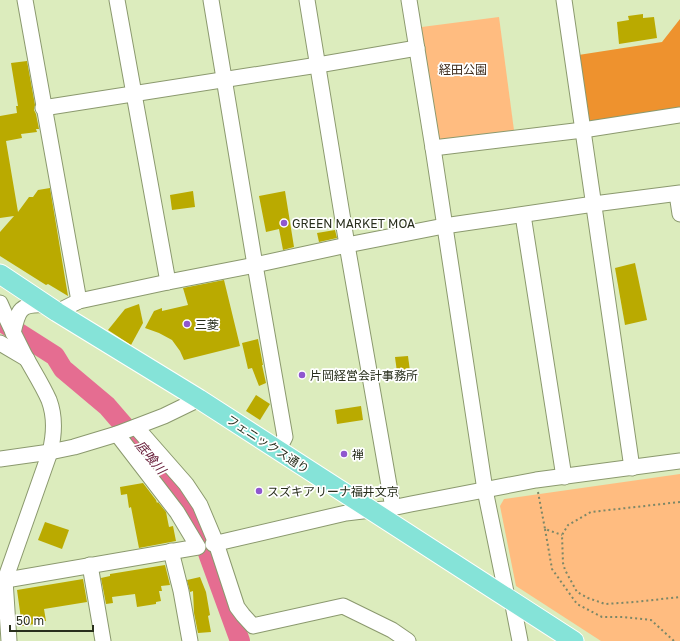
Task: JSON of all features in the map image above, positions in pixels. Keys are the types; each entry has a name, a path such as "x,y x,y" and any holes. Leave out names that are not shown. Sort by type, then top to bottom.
{"main road":[{"name":"フェニックス通り","path":"0,274 51,309 199,399 574,641"}],"street":[{"path":"25,0 43,108 79,301"},
{"path":"117,0 168,282"},
{"path":"211,0 285,437 278,451"},
{"path":"307,0 346,245 393,508"},
{"path":"409,0 485,490 509,599 516,640"},
{"path":"564,0 632,468"},
{"path":"43,108 417,48"},
{"path":"433,148 583,130 680,115"},
{"path":"13,333 18,314 26,306 35,304 51,309 79,301 168,282 444,226 678,193 680,214"},
{"path":"523,215 564,476"},
{"path":"0,303 13,333 51,407 53,430 50,452 3,581 9,641"},
{"path":"0,343 26,357"},
{"path":"0,459 74,447 136,427 164,416 199,399"},
{"path":"136,427 186,484 200,505 237,607 242,616 253,626 343,606 392,630 408,641"},
{"path":"3,581 198,547 177,512 117,434"},
{"path":"215,544 346,513 393,508 536,480 680,461"},
{"path":"171,551 182,591 190,641"},
{"path":"90,566 103,641"}],"path":[{"path":"536,480 552,569 576,604 602,618 623,617 651,620 674,641"},
{"path":"680,502 591,512 568,526 562,534 563,563 565,570 577,592 588,598 605,604 680,597"},
{"path":"545,529 562,534"}],"green space":[{"name":"経田公園","path":"499,17 515,138 433,148 414,28"},
{"path":"680,474 680,641 601,641 516,586 500,506 504,499"}],"shaded area":[{"path":"680,19 680,115 583,128 572,56 662,42"}],"building":[{"path":"643,14 643,18 654,17 657,38 619,44 617,22 629,20 628,16"},
{"path":"27,61 35,105 34,110 39,129 36,129 37,132 21,134 22,138 6,141 18,212 29,197 33,197 38,190 50,188 68,296 48,284 46,285 0,256 0,232 14,216 0,218 0,116 17,113 16,106 18,106 11,63"},
{"path":"193,191 195,207 172,210 170,195"},
{"path":"285,191 294,247 283,250 279,229 266,232 259,196"},
{"path":"335,230 337,238 319,242 317,233"},
{"path":"635,263 647,320 625,325 615,268"},
{"path":"224,280 240,346 184,360 180,351 172,340 145,328 154,311 162,308 162,311 188,305 183,288"},
{"path":"139,304 143,323 131,345 108,330 125,309"},
{"path":"258,339 266,383 259,386 252,368 248,369 242,343"},
{"path":"408,356 411,379 398,380 395,357"},
{"path":"256,395 270,404 260,420 246,411"},
{"path":"361,406 363,420 337,424 335,410"},
{"path":"143,483 157,503 158,502 166,512 169,527 173,526 176,541 139,548 127,494 121,495 120,487"},
{"path":"45,522 69,530 62,549 38,540"},
{"path":"165,565 170,585 161,586 162,591 159,591 161,601 156,602 156,604 137,607 135,594 112,597 113,603 106,604 101,578 110,576 110,574"},
{"path":"200,577 206,592 211,632 198,633 194,613 193,591 190,592 187,580"},
{"path":"83,579 87,602 44,609 46,621 22,626 17,590"}],"waterway":[{"name":"底喰川","path":"0,321 55,356 63,369 107,406 164,472 187,504 203,538 240,641"}],"place":[{"name":"GREEN MARKET MOA","path":"284,223"},
{"name":"三菱","path":"187,324"},
{"name":"片岡経営会計事務所","path":"302,375"},
{"name":"禅","path":"344,454"},
{"name":"スズキアリーナ福井文京","path":"259,491"}]}
